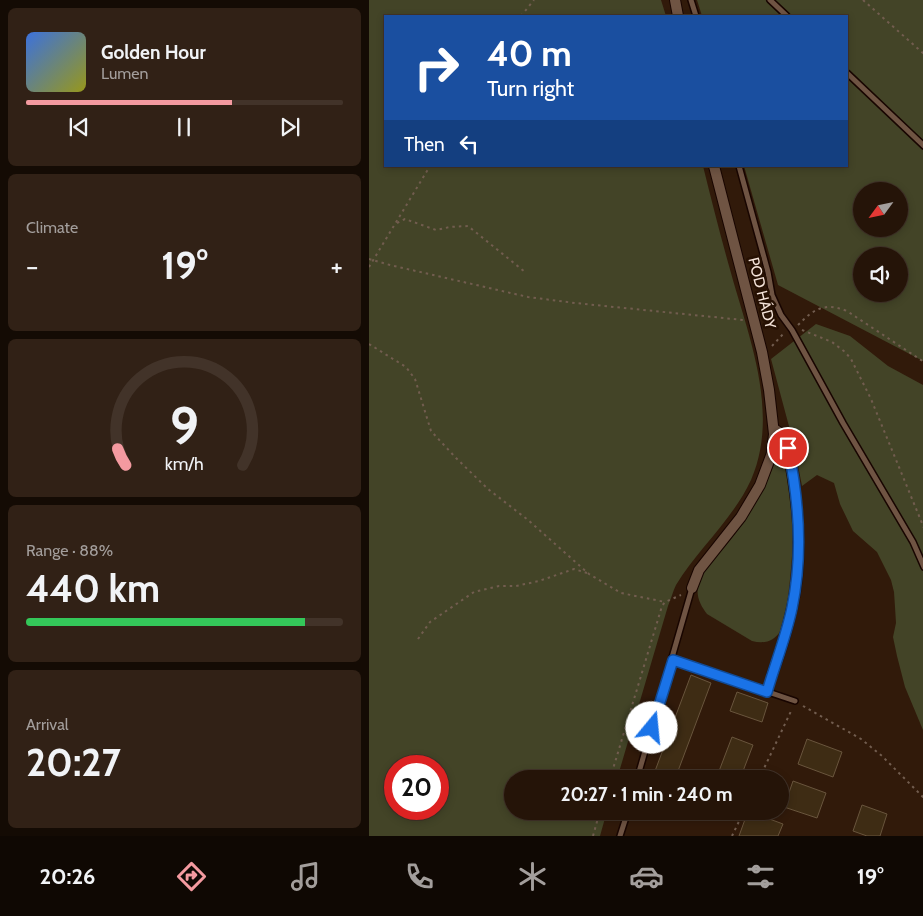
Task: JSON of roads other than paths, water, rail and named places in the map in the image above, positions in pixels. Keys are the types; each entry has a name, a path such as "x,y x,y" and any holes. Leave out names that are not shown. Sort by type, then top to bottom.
{"street":[{"path":"675,0 678,15"},
{"name":"POD HÁDY","path":"692,588 699,570 741,516 760,485 772,453 774,429 761,352 714,167"},
{"name":"POD HÁDY","path":"772,674 793,607 798,556 796,494 791,461 785,436 774,429"}],"lane":[{"path":"691,0 696,15"},
{"path":"770,0 786,15"},
{"path":"848,74 923,146"},
{"path":"739,167 768,272 772,295 781,314 792,330 913,542 923,567"},
{"path":"640,770 673,660 692,588"},
{"path":"673,660 795,701"},
{"path":"767,692 772,674"},
{"path":"620,836 625,820"}]}
